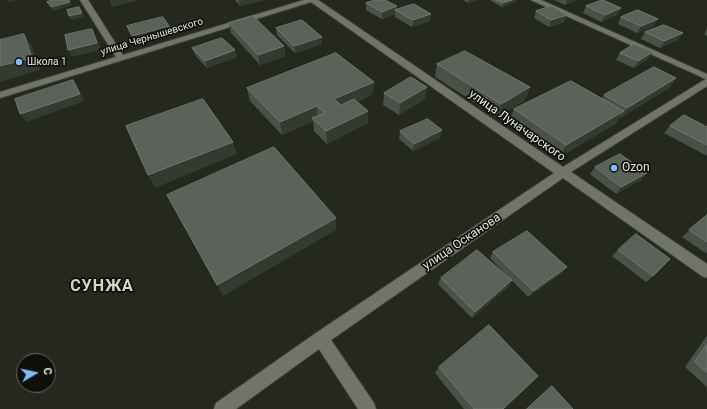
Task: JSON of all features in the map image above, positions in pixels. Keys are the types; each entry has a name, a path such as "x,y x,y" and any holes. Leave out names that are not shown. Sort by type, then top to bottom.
{"street":[{"path":"84,0 121,58"},
{"name":"улица Чернышевского","path":"0,95 312,0"},
{"name":"улица Луначарского","path":"312,0 707,272"},
{"path":"535,0 707,77"},
{"name":"улица Осканова","path":"222,409 321,338 562,173 707,82"},
{"path":"321,338 368,409"}],"building":[{"path":"53,0 69,0 70,2 51,7 47,2"},
{"path":"375,0 385,0 397,6 382,12 366,3"},
{"path":"496,0 512,0 503,3"},
{"path":"602,0 621,8 605,15 586,6"},
{"path":"414,4 431,14 413,20 395,10"},
{"path":"552,6 567,15 551,20 536,11"},
{"path":"79,7 82,13 69,16 67,10"},
{"path":"638,10 658,19 641,26 621,17"},
{"path":"253,16 284,46 258,55 229,23"},
{"path":"163,17 169,26 132,36 127,26"},
{"path":"302,20 322,37 294,46 276,28"},
{"path":"664,25 683,33 664,41 645,32"},
{"path":"92,29 97,43 68,50 65,35"},
{"path":"24,34 32,58 0,66 0,40"},
{"path":"222,38 235,50 205,61 192,48"},
{"path":"634,44 653,52 638,61 620,53"},
{"path":"465,51 530,87 501,104 437,64"},
{"path":"336,53 374,82 334,99 341,105 354,99 368,111 326,131 312,118 325,113 317,106 280,122 247,88"},
{"path":"654,67 676,78 627,108 604,95"},
{"path":"411,77 427,87 400,103 384,93"},
{"path":"73,80 80,94 20,114 15,99"},
{"path":"571,81 624,111 566,145 514,109"},
{"path":"203,99 233,142 148,175 126,126"},
{"path":"684,115 707,127 707,145 670,126"},
{"path":"428,119 442,130 414,144 400,131"},
{"path":"274,147 336,218 217,285 167,195"},
{"path":"620,154 647,173 621,187 595,167"},
{"path":"707,215 707,242 689,230"},
{"path":"527,231 567,267 533,291 493,252"},
{"path":"636,234 670,259 653,276 618,250"},
{"path":"477,250 512,280 475,312 441,278"},
{"path":"489,325 538,376 503,409 474,409 439,367"},
{"path":"707,344 707,373 695,362"},
{"path":"552,386 573,409 527,409"}],"place":[{"name":"Школа 1","path":"19,62"},
{"name":"Ozon","path":"614,168"}],"district":[{"name":"СУНЖА","path":"102,287"}]}
